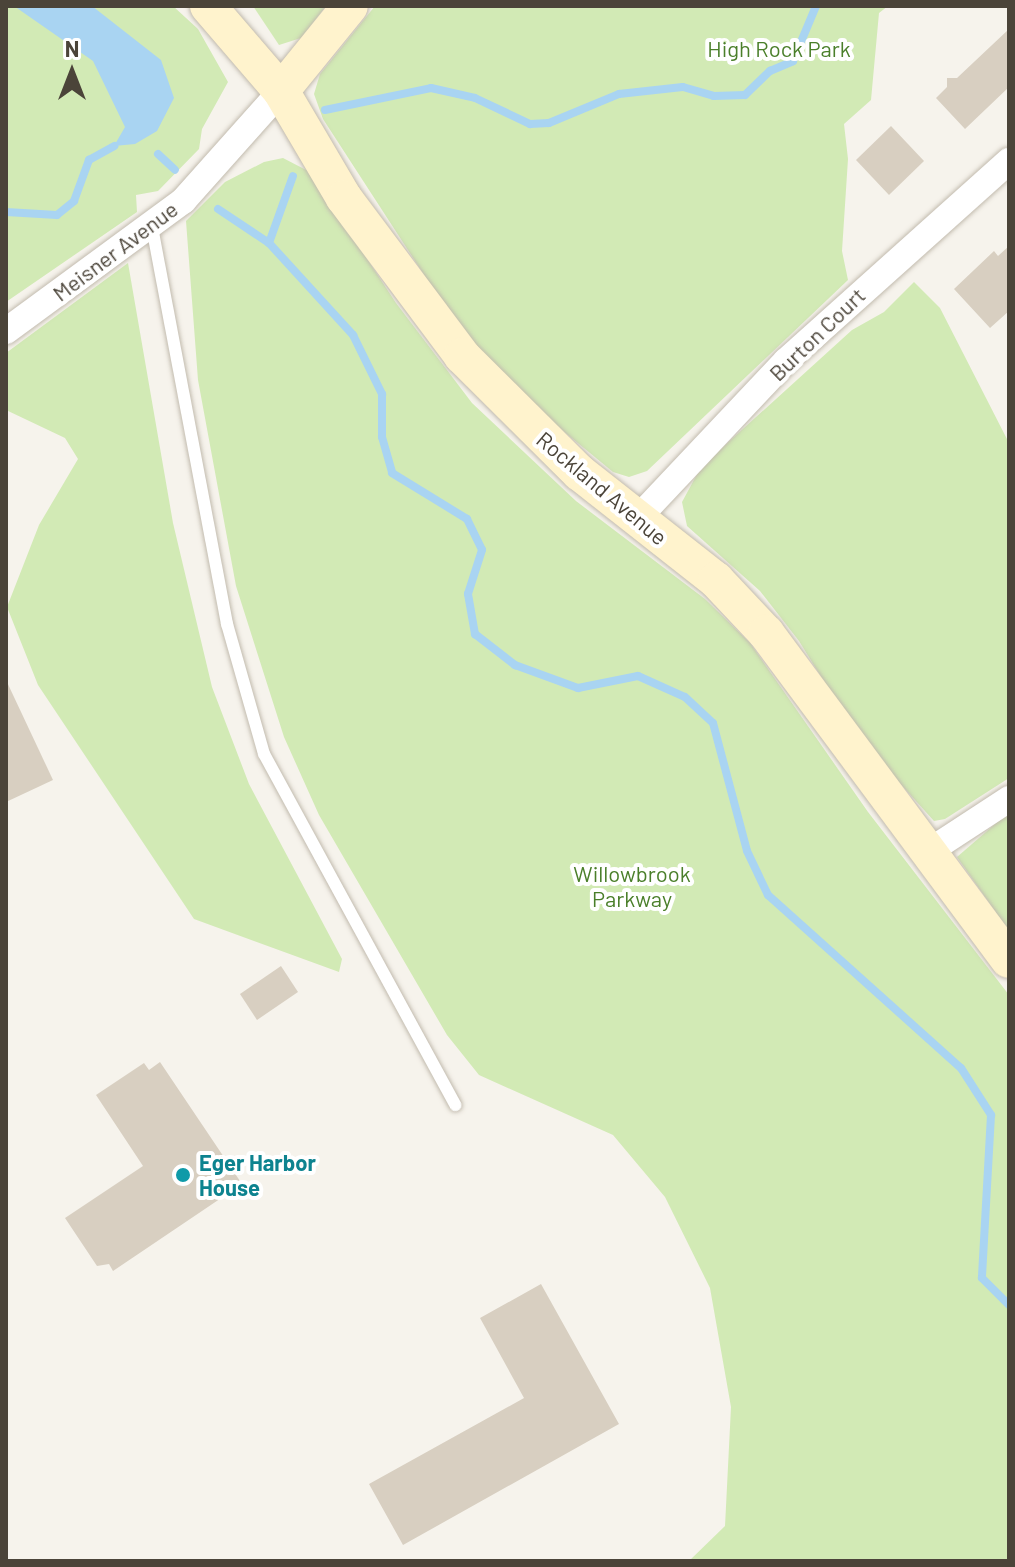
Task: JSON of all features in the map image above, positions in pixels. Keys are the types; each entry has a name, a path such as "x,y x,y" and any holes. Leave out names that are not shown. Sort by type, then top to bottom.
{"street":[{"name":"Rockland Avenue","path":"208,6 281,91 344,198 462,356 530,428 637,519 716,580 766,633 1009,960"},
{"path":"281,91 350,6"},
{"name":"Meisner Avenue","path":"6,331 152,227 183,201 281,91"},
{"name":"Burton Court","path":"637,519 786,361 1009,161"},
{"path":"928,852 1009,799"}],"lane":[{"path":"152,227 227,624 264,754 455,1105"}],"green space":[{"path":"6,6 173,6 198,29 228,82 202,129 199,149 158,191 136,195 137,212 6,302"},
{"path":"253,6 326,6 301,38 279,45"},
{"name":"High Rock Park","path":"375,6 888,6 879,13 871,100 844,124 848,159 842,251 848,280 647,471 629,477 613,472 516,392 454,321 323,119 314,94 320,74"},
{"name":"Willowbrook Parkway","path":"283,158 310,172 396,303 472,403 576,501 705,599 750,643 868,812 1009,995 1009,1561 689,1561 725,1526 731,1407 710,1288 665,1197 613,1135 479,1075 447,1035 319,815 284,737 236,586 198,380 186,221 225,182 264,162"},
{"path":"128,263 173,523 212,687 249,784 342,959 339,972 194,919 38,685 7,607 39,525 78,459 65,438 6,410 6,353"},
{"path":"914,282 940,308 1009,443 1009,778 945,819 934,821 859,738 799,641 760,591 687,526 682,502 701,467 852,330 884,312"},
{"path":"1009,812 1009,931 957,857"}],"water":[{"path":"14,6 92,6 161,60 174,98 157,131 135,144 114,146 125,127 93,61"}],"building":[{"path":"1009,29 1009,87 965,129 936,98 947,87 947,78 957,78"},
{"path":"891,126 924,161 889,195 856,160"},
{"path":"1009,246 1009,311 990,328 954,289 994,251 998,256"},
{"path":"6,680 53,780 6,802"},
{"path":"281,966 298,992 257,1020 240,994"},
{"name":"Eger Harbor House","path":"160,1062 242,1184 113,1271 109,1264 97,1266 65,1218 143,1166 96,1095 144,1063 149,1070"},
{"path":"541,1284 619,1424 403,1545 369,1484 524,1398 480,1318"}],"waterway":[{"path":"325,110 431,88 475,98 530,124 549,123 619,94 683,87 714,96 745,95 770,71 793,61 816,6"},
{"path":"6,212 57,215 74,201 89,160 114,146"},
{"path":"158,154 175,170"},
{"path":"269,243 293,176"},
{"path":"218,209 269,243 353,335 382,394 382,437 392,473 467,519 482,550 468,594 475,634 515,665 578,688 638,676 685,697 713,723 747,851 768,895 961,1068 991,1115 982,1278 1009,1305"}],"place":[{"name":"Eger Harbor House","path":"183,1175"}]}
